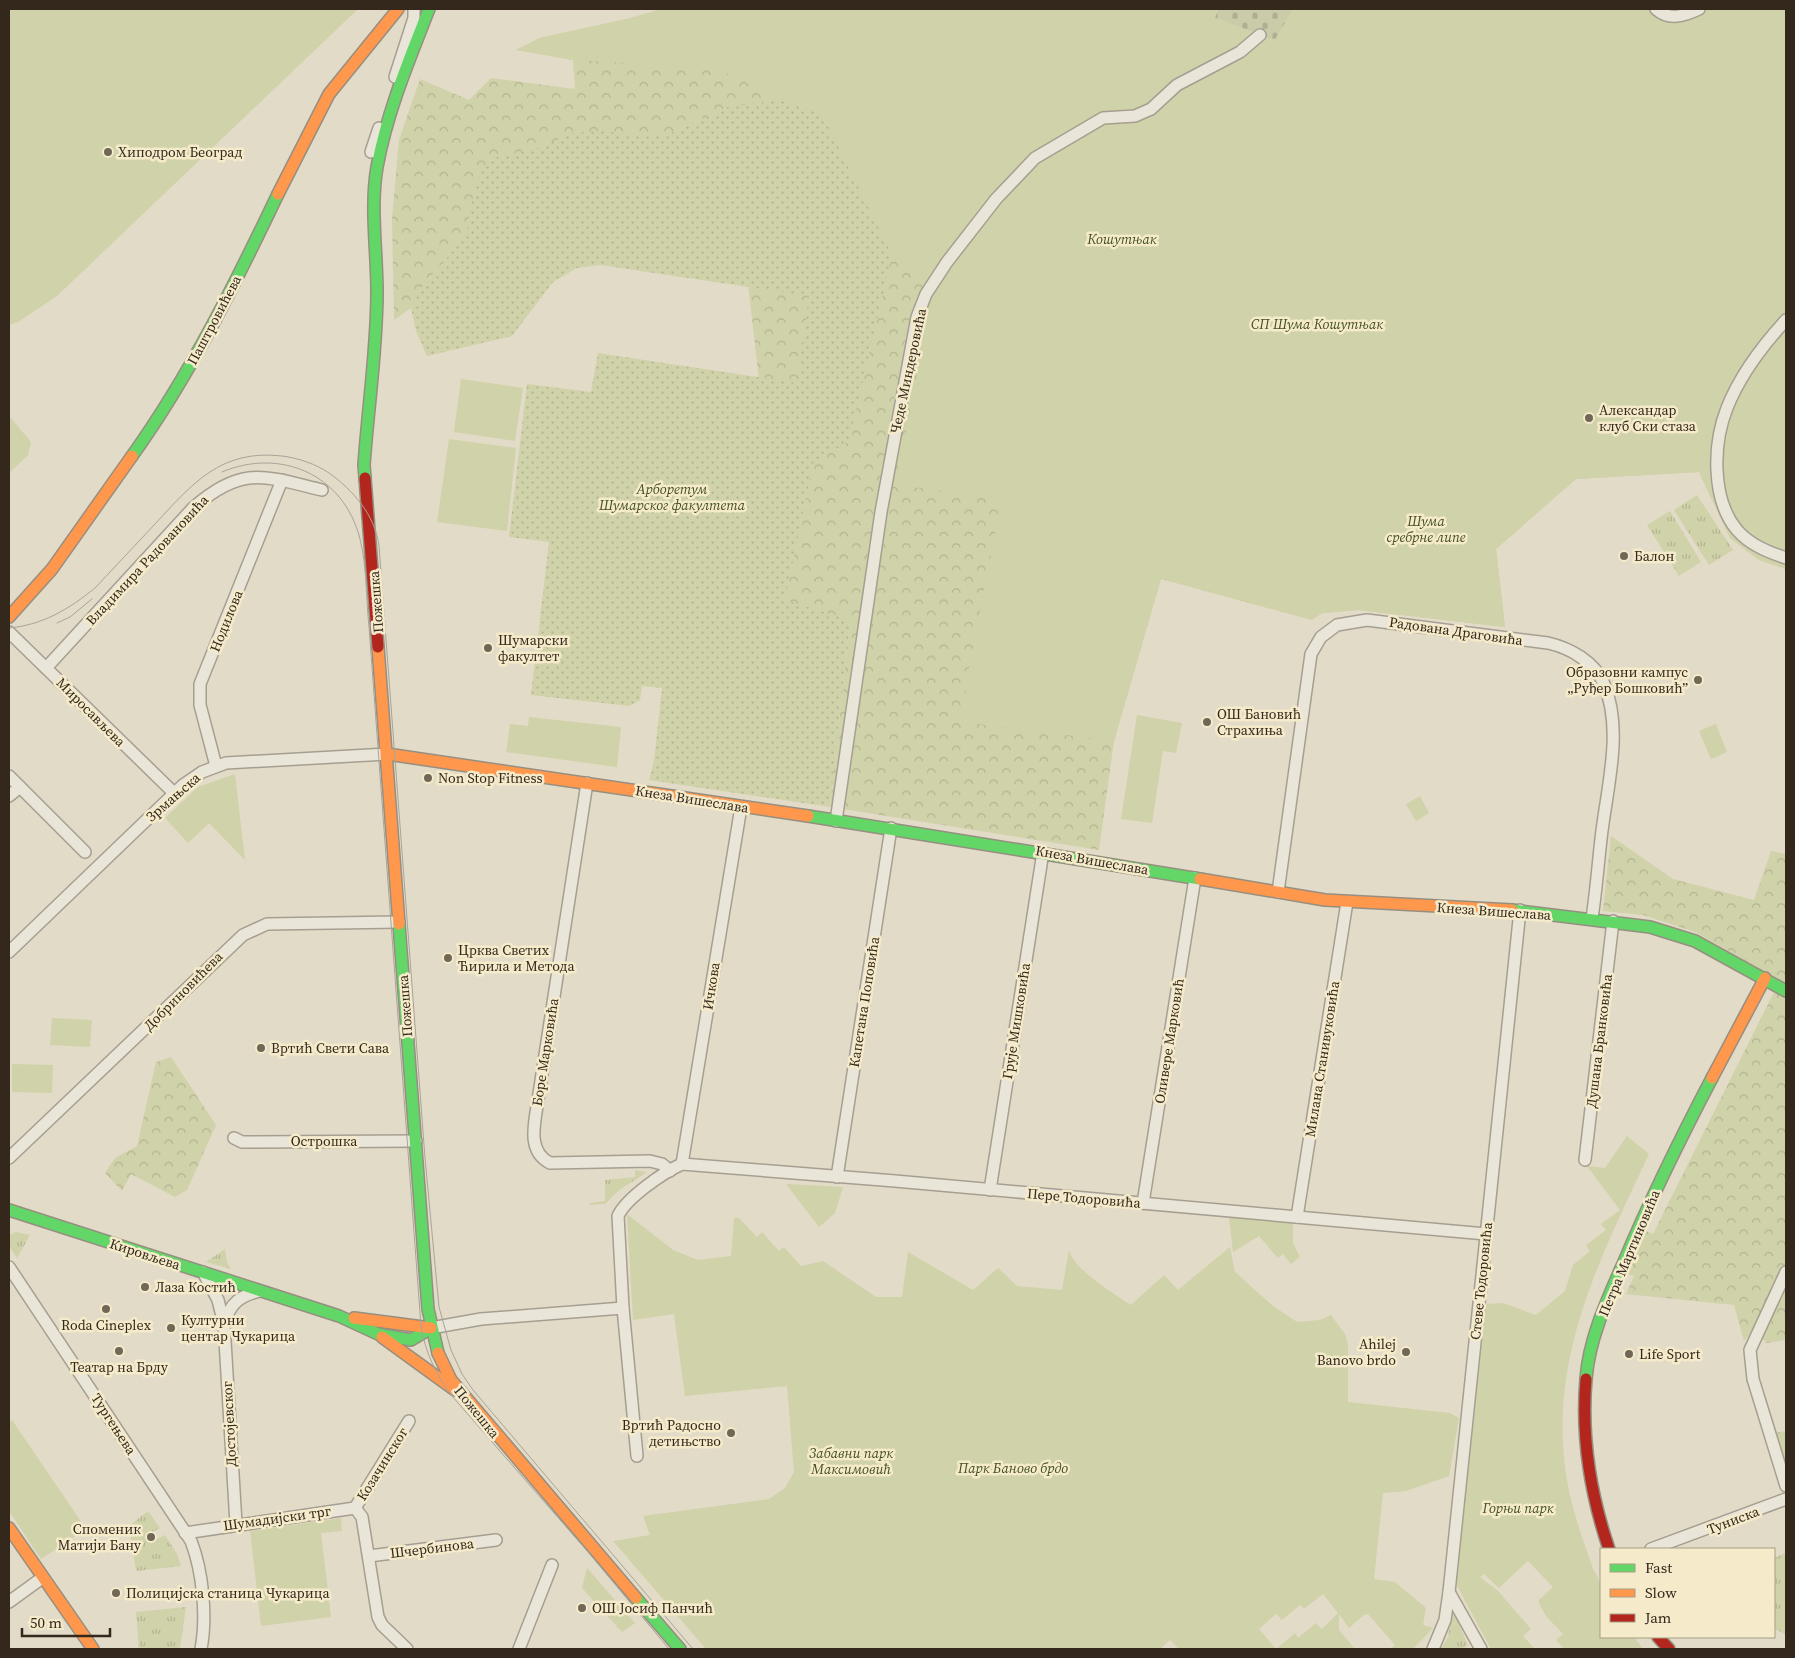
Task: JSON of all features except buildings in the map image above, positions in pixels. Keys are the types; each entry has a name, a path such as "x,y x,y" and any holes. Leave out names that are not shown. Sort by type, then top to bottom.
{"street":[{"name":"Паштровићева","path":"9,617 52,570 156,423 233,286 301,145 329,94 398,9"},
{"path":"371,152 414,18 414,9"},
{"name":"Пожешка","path":"430,9 402,79 380,152 375,200 377,276 364,466 428,1309 436,1348 446,1370 464,1396 680,1649"},
{"path":"1656,9 1661,14 1682,16 1699,9"},
{"name":"Чеде Миндеровића","path":"836,820 881,512 922,302 936,277 996,199 1035,158 1103,118 1135,116 1151,109 1177,85 1240,52 1260,35"},
{"path":"1786,320 1755,357 1734,392 1724,418 1719,443 1718,470 1722,498 1736,529 1764,550 1786,558"},
{"name":"Владимира Радовановића","path":"46,668 193,508 208,495 232,481 252,476 282,480 322,490"},
{"name":"Нодилова","path":"216,766 200,705 200,684 282,480"},
{"name":"Радована Драговића","path":"1278,892 1309,664 1313,649 1321,637 1337,626 1354,621 1387,621 1548,643 1571,651 1596,670 1604,683 1608,696 1612,752 1592,918"},
{"name":"Миросављева","path":"9,632 174,794"},
{"name":"Кнеза Вишеслава","path":"387,754 891,828 1347,902 1520,910 1650,927 1683,936 1765,978 1786,991"},
{"name":"Зрмањска","path":"9,952 192,778 226,763 387,754"},
{"path":"9,776 85,852"},
{"name":"Боре Марковића","path":"587,782 538,1100 534,1144 543,1160 550,1163 650,1161 662,1164 670,1171"},
{"path":"9,796 20,787"},
{"name":"Ичкова","path":"682,1164 741,807"},
{"name":"Капетана Поповића","path":"837,1176 891,828"},
{"name":"Грује Мишковића","path":"990,1190 1043,852"},
{"name":"Оливере Марковић","path":"1143,1203 1195,878"},
{"name":"Милана Станивуковића","path":"1296,1217 1347,902"},
{"name":"Стеве Тодоровића","path":"1434,1649 1445,1620 1449,1592 1520,910"},
{"name":"Добриновићева","path":"9,1158 243,935 267,924 399,922"},
{"name":"Душана Бранковића","path":"1585,1160 1613,922"},
{"name":"Петра Мартиновића","path":"1609,1548 1592,1496 1586,1451 1585,1388 1594,1338 1608,1298 1653,1194 1765,978"},
{"name":"Острошка","path":"234,1138 242,1142 416,1141"},
{"path":"637,1456 618,1216 626,1204 682,1164"},
{"name":"Пере Тодоровића","path":"682,1164 1486,1234"},
{"name":"Кировљева","path":"9,1212 339,1316 378,1334 411,1340 431,1328"},
{"name":"Тургењева","path":"9,1267 185,1532"},
{"name":"Достојевског","path":"203,1272 218,1300 224,1324 236,1524"},
{"path":"1786,1272 1750,1350 1753,1379 1786,1486"},
{"path":"224,1324 229,1309 236,1301 245,1295 262,1291"},
{"path":"431,1328 480,1319 624,1308"},
{"name":"Кировљева","path":"339,1316 431,1328"},
{"path":"378,1334 422,1368 464,1396"},
{"name":"Козачинског","path":"355,1508 409,1421"},
{"name":"Туниска","path":"1654,1548 1786,1499"},
{"path":"355,1508 362,1517 378,1617 390,1633 407,1649"},
{"name":"Шумадијски трг","path":"185,1532 355,1508"},
{"path":"9,1528 93,1649"},
{"path":"185,1532 195,1552 205,1616 201,1649"},
{"name":"Шчербинова","path":"369,1556 496,1540"},
{"path":"519,1649 552,1565"},
{"path":"9,1602 42,1578"},
{"path":"1449,1592 1481,1649"},
{"path":"1659,1638 1669,1649"}],"green space":[{"name":"Хиподром Београд","path":"9,9 358,9 57,296 18,322 9,325"},
{"name":"СП Шума Кошутњак","path":"661,9 1218,9 1215,18 1275,40 1293,9 1786,9 1786,569 1759,560 1730,538 1699,472 1576,479 1496,549 1505,627 1358,610 1322,613 1312,620 1161,579 1114,741 1099,850 830,807 850,621 784,601 728,107 674,132 652,137 468,227 451,253 421,288 411,308 394,320 392,218 399,140 420,79 469,100 491,78 575,89 573,60 516,50 540,38 631,18"},
{"name":"СП Шума Кошутњак","path":"661,9 1218,9 1215,18 1275,40 1293,9 1786,9 1786,569 1759,560 1730,538 1699,472 1576,479 1496,549 1505,627 1358,610 1322,613 1312,620 1161,578 1114,741 962,722 967,679 1002,498 896,485 932,294 892,255 822,114 782,100 716,68 574,60 516,50 540,38 631,18"},
{"path":"1218,9 1293,9 1275,40 1215,18"},
{"name":"Арборетум Шумарског факултета","path":"782,100 822,114 892,255 849,441 813,463 785,600 850,620 830,807 649,780 654,761 662,688 642,686 640,700 629,706 531,695 549,542 509,537 527,384 591,392 598,353 797,383 809,296 600,265 577,268 553,282 512,336 427,356 416,331 411,308 421,288 451,253 468,227 468,215 479,175 489,159 535,149 573,133 602,131 652,137 674,132 728,107"},
{"path":"461,379 523,388 515,441 454,432"},
{"path":"9,416 31,442 28,455 9,473"},
{"path":"449,439 516,448 507,531 437,522"},
{"path":"1697,495 1733,550 1709,565 1674,510"},
{"path":"1670,511 1701,562 1679,576 1647,525"},
{"path":"1137,715 1182,723 1176,753 1163,751 1152,823 1121,819"},
{"path":"529,717 621,727 617,767 506,752 510,724 528,726"},
{"path":"1716,724 1727,752 1711,759 1699,731"},
{"path":"235,774 245,860 209,823 188,843 165,818 198,787"},
{"path":"1420,796 1429,813 1416,821 1406,804"},
{"path":"1611,836 1673,879 1754,900 1771,851 1786,854 1786,1340 1766,1343 1755,1328 1744,1341 1734,1305 1626,1294 1634,1276 1622,1272 1643,1230 1653,1234 1780,980 1695,932 1643,915 1603,911"},
{"path":"52,1018 92,1020 90,1047 50,1045"},
{"path":"171,1057 216,1125 187,1190 175,1197 131,1174 122,1191 105,1173 115,1158 137,1146 156,1062"},
{"path":"12,1064 53,1065 52,1093 12,1092"},
{"name":"Горњи парк","path":"1627,1136 1649,1154 1597,1270 1572,1348 1565,1389 1563,1431 1566,1475 1577,1520 1600,1584 1600,1638 1635,1638 1643,1649 1564,1649 1556,1640 1563,1634 1546,1616 1538,1601 1553,1587 1528,1561 1499,1588 1484,1574 1480,1577 1498,1591 1531,1629 1523,1636 1535,1649 1491,1649 1456,1584 1486,1304 1503,1303 1536,1315 1565,1291 1573,1265 1590,1251 1586,1245 1606,1230 1601,1224 1620,1210 1587,1166 1605,1168"},
{"path":"635,1170 647,1172 618,1191 605,1204 590,1205 590,1203 605,1201 605,1180 635,1177"},
{"path":"786,1184 843,1187 835,1213 819,1227"},
{"name":"Парк Баново брдо","path":"627,1214 673,1250 698,1260 731,1256 734,1218 739,1218 757,1237 762,1232 779,1251 784,1247 801,1266 823,1261 876,1297 902,1297 908,1252 973,1290 998,1268 1017,1286 1062,1290 1069,1250 1072,1258 1086,1273 1131,1305 1164,1275 1178,1290 1230,1247 1235,1272 1273,1306 1297,1322 1320,1320 1331,1315 1345,1334 1348,1345 1348,1402 1450,1413 1459,1418 1449,1476 1406,1491 1383,1493 1374,1579 1395,1582 1426,1608 1423,1625 1433,1628 1413,1649 1391,1649 1395,1645 1368,1614 1364,1615 1349,1628 1339,1614 1339,1630 1355,1649 1276,1649 1179,1649 1170,1640 1160,1649 706,1649 613,1541 650,1535 643,1516 769,1499 785,1488 794,1472 787,1386 685,1396 674,1314 633,1320","holes":["1323,1594 1338,1613 1322,1629 1316,1623 1298,1638 1295,1633 1276,1649 1259,1629 1276,1614 1282,1620 1300,1605 1304,1609"]},
{"path":"1229,1217 1293,1222 1293,1243 1300,1257 1291,1264 1283,1254 1278,1258 1259,1236 1233,1252"},
{"path":"16,1232 30,1235 17,1258 9,1246 9,1235"},
{"path":"225,1249 227,1262 231,1269 206,1262"},
{"path":"12,1420 86,1529 41,1559 9,1511 9,1422"},
{"path":"1786,1431 1786,1472 1773,1433"},
{"path":"148,1511 160,1528 146,1536 150,1543 165,1535 177,1554 181,1566 136,1571 129,1526"},
{"path":"341,1518 342,1531 321,1533 331,1617 261,1626 250,1531"},
{"path":"1786,1553 1786,1635 1775,1629 1775,1558"},
{"path":"587,1568 635,1623 622,1632 582,1588"},
{"path":"186,1607 180,1648 139,1649 136,1612"},
{"path":"1453,1608 1468,1646 1460,1649 1441,1649 1448,1637"}],"tram line":[{"path":"9,628 44,620 85,596 95,588 182,495 210,472 242,458 261,455 282,456 300,460 329,473 362,504 373,524 379,546 425,1158 439,1307 451,1350 462,1374 473,1390 693,1649"},
{"path":"222,472 244,465 266,463 287,465 307,472 325,483 340,498 352,517 360,539 365,572 421,1326 428,1354 436,1372 452,1396 588,1552 669,1649"},
{"path":"57,623 70,617 92,599"}],"traffic: fast":[{"path":"365,478 364,465 377,313 374,213 377,167 393,106 429,9"},
{"path":"132,456 173,394 211,328 278,194"},
{"path":"808,816 1200,879"},
{"path":"1512,910 1650,927 1695,941 1786,991"},
{"path":"399,924 428,1309 438,1353"},
{"path":"1586,1379 1595,1335 1611,1292 1655,1193 1712,1078"},
{"path":"9,1210 339,1316 378,1334 411,1340 431,1328"},
{"path":"636,1598 680,1649"}],"traffic: slow":[{"path":"278,194 329,94 398,9"},
{"path":"9,617 52,569 132,456"},
{"path":"378,647 399,924"},
{"path":"387,754 808,816"},
{"path":"1200,879 1325,900 1512,910"},
{"path":"1712,1078 1765,978"},
{"path":"354,1318 431,1328"},
{"path":"382,1337 455,1390"},
{"path":"438,1353 451,1380 636,1598"},
{"path":"9,1528 93,1649"}],"traffic: jam":[{"path":"365,478 378,647"},
{"path":"1586,1379 1586,1444 1592,1486 1609,1548"},
{"path":"1659,1638 1669,1649"}],"place":[{"name":"Хиподром Београд","path":"108,152"},
{"name":"Александар клуб Ски стаза","path":"1589,418"},
{"name":"Балон","path":"1624,556"},
{"name":"Шумарски факултет","path":"488,648"},
{"name":"Образовни кампус „Руђер Бошковић”","path":"1698,680"},
{"name":"ОШ Бановић Страхиња","path":"1207,722"},
{"name":"Non Stop Fitness","path":"428,778"},
{"name":"Црква Светих Ћирила и Метода","path":"448,958"},
{"name":"Вртић Свети Сава","path":"261,1048"},
{"name":"Лаза Костић","path":"145,1287"},
{"name":"Roda Cineplex","path":"106,1309"},
{"name":"Културни центар Чукарица","path":"171,1328"},
{"name":"Театар на Брду","path":"119,1351"},
{"name":"Ahilej Banovo brdo","path":"1406,1352"},
{"name":"Life Sport","path":"1629,1354"},
{"name":"Вртић Радосно детињство","path":"731,1433"},
{"name":"Споменик Матији Бану","path":"151,1537"},
{"name":"Полицијска станица Чукарица","path":"116,1593"},
{"name":"ОШ Јосиф Панчић","path":"582,1608"}],"park label":[{"name":"Кошутњак","path":"1122,239"},
{"name":"Шума сребрне липе","path":"1426,530"},
{"name":"Забавни парк Максимовић","path":"851,1462"}]}
